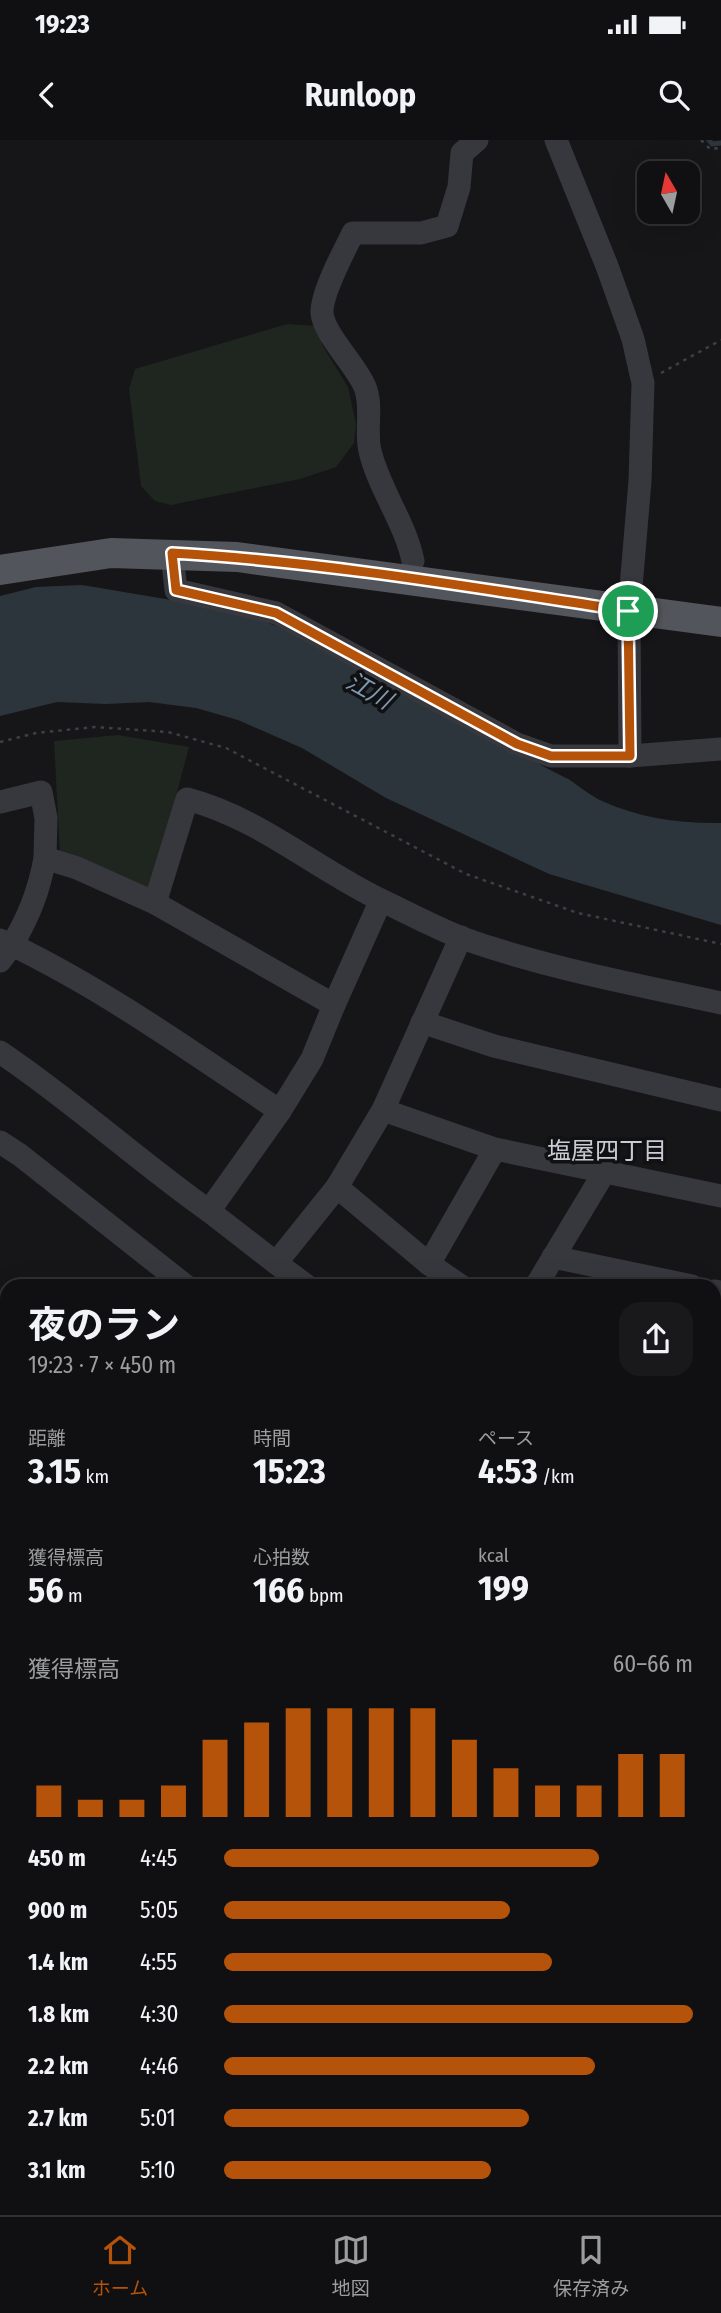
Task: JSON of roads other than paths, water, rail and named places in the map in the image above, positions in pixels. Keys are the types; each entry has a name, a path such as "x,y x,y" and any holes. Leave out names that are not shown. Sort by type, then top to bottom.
{"main road":[{"path":"0,553 113,535 166,534 240,539 413,561 721,622"},
{"path":"0,570 111,553 172,553 237,557 630,602 721,603"}],"street":[{"path":"413,561 409,543 369,449 368,394 327,326 322,313 324,297 353,233 421,233 447,226 459,187 462,153 477,140"},
{"path":"556,140 615,290 632,339 643,383 640,481 630,602 630,756"},
{"path":"172,553 176,590 276,613 517,744 551,756 630,756 721,749"},
{"path":"0,802 41,792 46,818 45,858 40,886 31,913 4,949 105,994 280,1111"},
{"path":"155,903 187,799 209,804 251,825 381,900 461,937 563,969 721,1003"},
{"path":"45,858 77,868 155,903 334,1005"},
{"path":"209,1211 280,1111 312,1059 381,900"},
{"path":"276,1263 337,1187 383,1110 461,937"},
{"path":"422,1022 494,1046 721,1100"},
{"path":"0,1052 50,1086 106,1133 298,1279"},
{"path":"383,1110 495,1149 721,1196"},
{"path":"0,1142 177,1279"},
{"path":"429,1264 495,1149"},
{"path":"540,1279 605,1171"},
{"path":"337,1187 451,1279"},
{"path":"553,1257 658,1279"}],"water":[{"name":"江川","path":"82,585 231,610 275,626 403,688 570,780 602,801 660,819 721,823 721,925 549,874 386,798 302,748 238,720 196,708 149,702 57,702 0,716 0,596 36,587"}],"waterway":[{"path":"709,140 712,144 721,143"}],"district":[{"name":"塩屋四丁目","path":"607,1151"}]}
